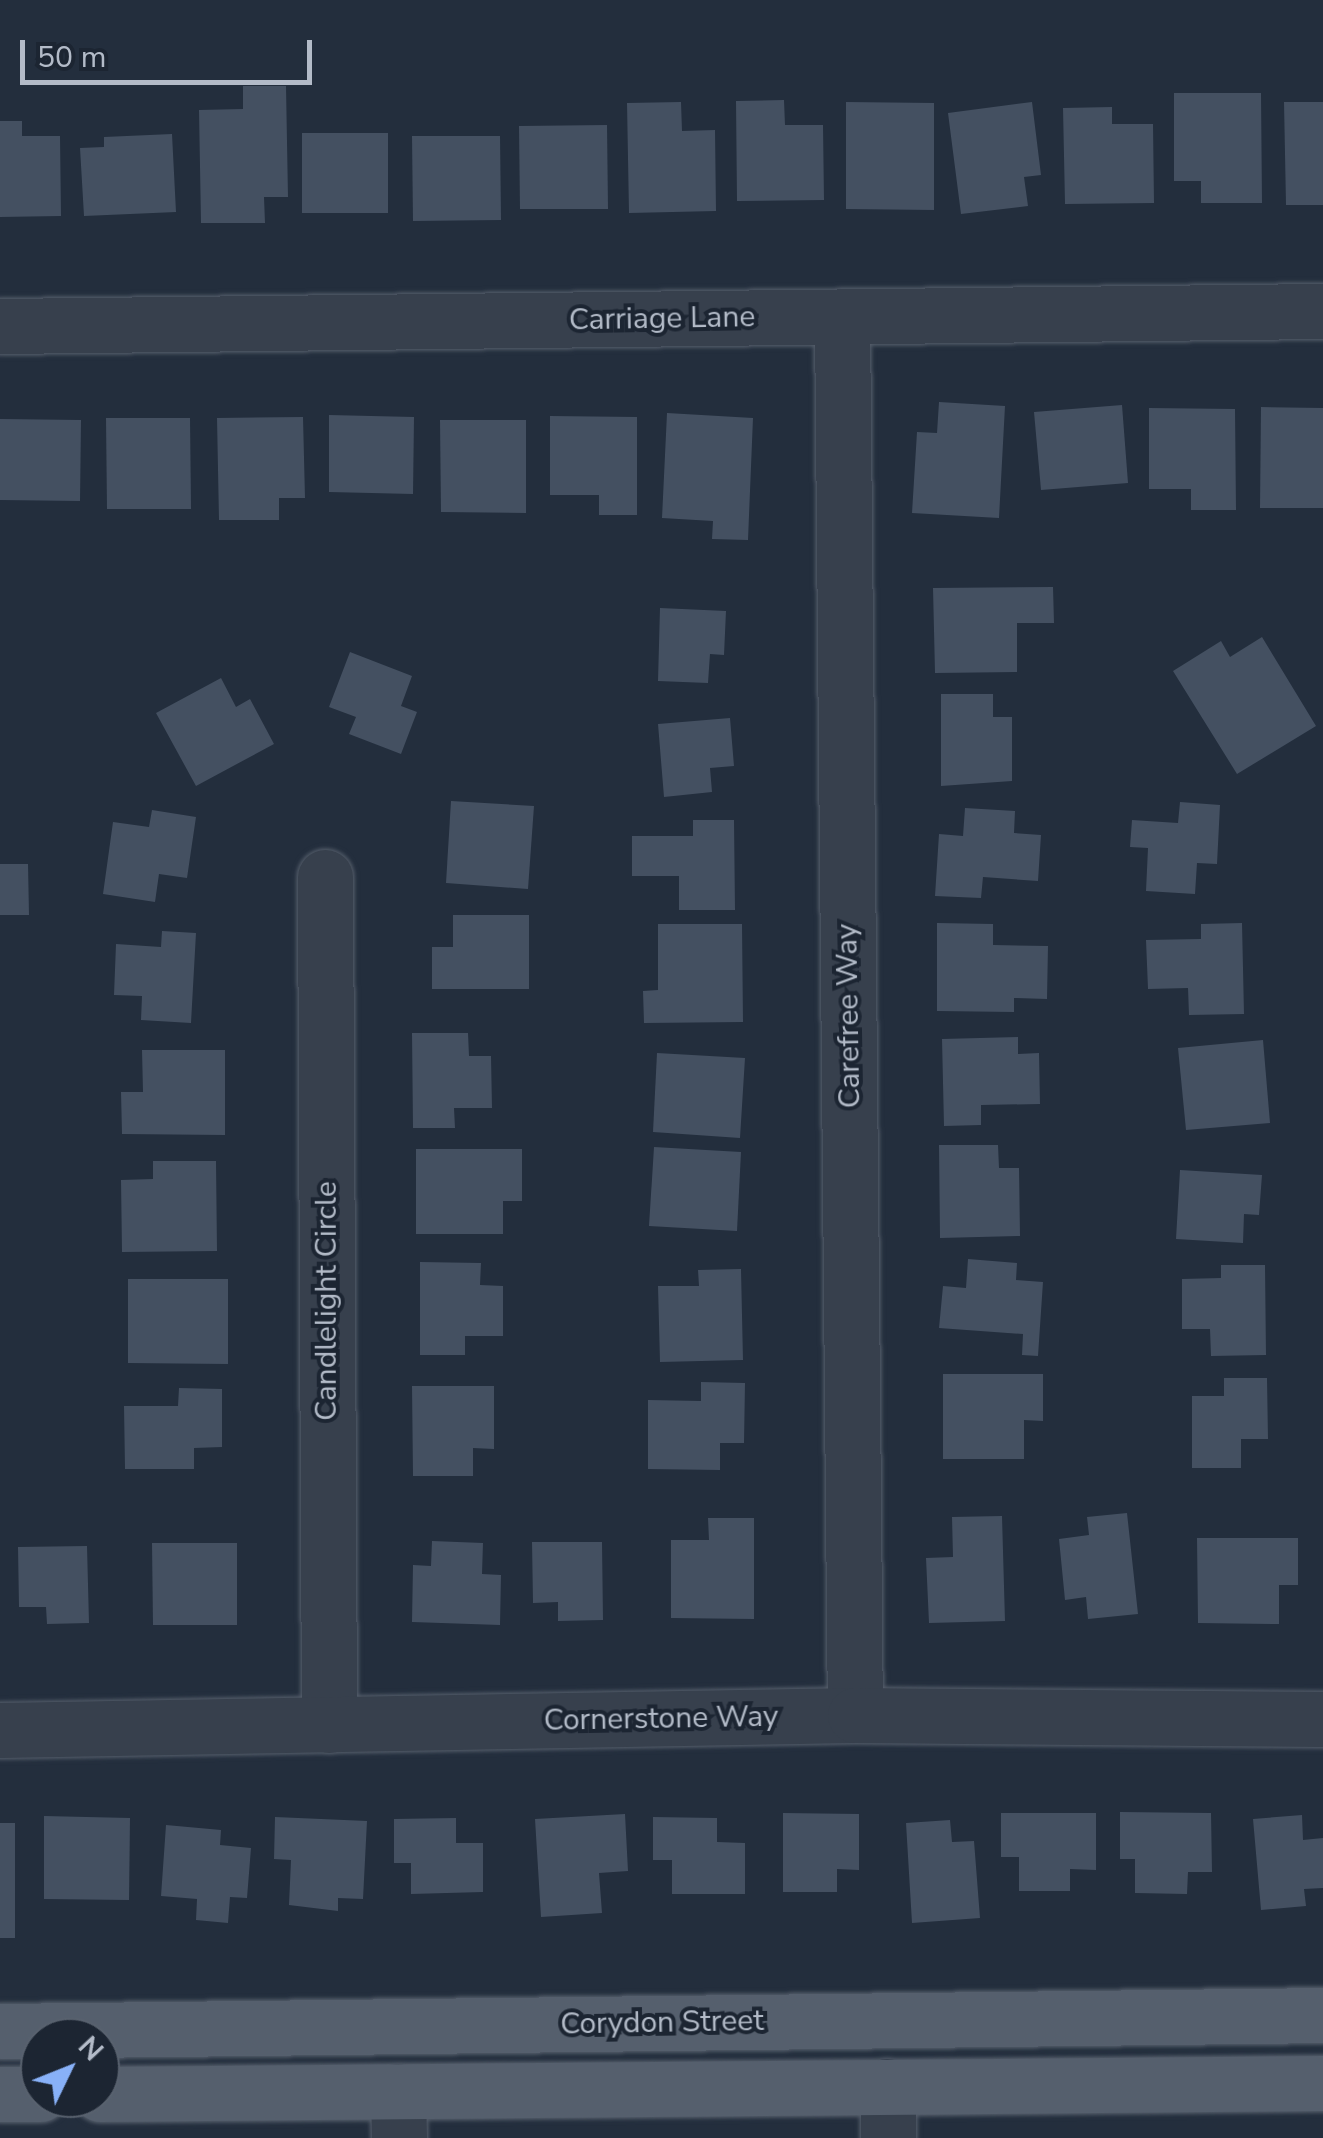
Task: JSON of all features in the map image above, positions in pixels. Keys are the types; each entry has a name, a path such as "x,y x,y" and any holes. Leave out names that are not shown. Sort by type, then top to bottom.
{"main road":[{"name":"Corydon Street","path":"0,2031 1323,2015"},
{"path":"120,2095 398,2114 888,2112 1323,2083"}],"street":[{"name":"Carriage Lane","path":"0,326 1323,311"},
{"name":"Carefree Way","path":"842,317 855,1715"},
{"name":"Candlelight Circle","path":"324,877 328,1725"},
{"name":"Cornerstone Way","path":"0,1730 855,1715 1323,1719"}],"building":[{"path":"243,86 286,86 288,197 264,197 265,223 201,223 199,110 243,109"},
{"path":"1174,93 1261,93 1262,203 1201,203 1201,181 1174,181"},
{"path":"784,100 785,125 823,125 824,200 737,201 736,101"},
{"path":"681,102 682,131 715,130 716,211 629,213 627,103"},
{"path":"846,102 934,103 934,210 846,209"},
{"path":"1032,102 1041,175 1024,177 1028,206 961,214 948,113"},
{"path":"1284,102 1323,102 1323,205 1286,205"},
{"path":"1112,107 1112,124 1153,124 1154,203 1065,204 1063,108"},
{"path":"0,121 22,121 22,136 60,136 61,216 0,217"},
{"path":"607,125 608,209 520,209 519,126"},
{"path":"302,133 388,133 388,213 302,213"},
{"path":"172,134 176,212 84,216 80,148 104,147 104,137"},
{"path":"412,136 500,136 501,220 413,221"},
{"path":"939,402 1005,406 999,518 912,513 917,432 937,433"},
{"path":"1122,405 1128,483 1041,490 1034,412"},
{"path":"1261,407 1323,408 1323,508 1260,508"},
{"path":"1149,408 1235,409 1236,510 1191,510 1191,489 1149,489"},
{"path":"667,413 753,418 748,540 712,539 713,521 662,518"},
{"path":"329,415 414,417 413,494 329,492"},
{"path":"550,416 637,417 637,515 599,515 599,495 550,495"},
{"path":"303,417 305,498 279,498 279,520 219,520 217,418"},
{"path":"106,418 190,418 191,509 107,509"},
{"path":"0,419 81,420 80,501 0,500"},
{"path":"440,420 526,420 526,513 441,512"},
{"path":"1053,587 1054,623 1017,623 1017,672 935,673 933,588"},
{"path":"660,608 726,611 724,655 710,654 708,683 658,681"},
{"path":"1262,637 1316,726 1237,774 1173,671 1221,641 1230,657"},
{"path":"350,652 412,676 401,706 417,712 401,754 349,734 356,717 329,707"},
{"path":"221,678 236,707 250,699 274,744 196,786 156,713"},
{"path":"941,694 993,694 993,717 1012,717 1012,781 941,786"},
{"path":"730,718 734,766 710,768 712,792 664,797 658,724"},
{"path":"451,801 534,806 528,889 446,883"},
{"path":"1180,802 1220,805 1217,864 1197,863 1195,894 1146,891 1148,848 1130,847 1132,820 1178,823"},
{"path":"965,808 1015,811 1014,833 1041,835 1038,881 983,877 981,898 935,896 939,834 963,836"},
{"path":"152,810 196,817 187,878 159,874 155,902 103,894 113,822 149,827"},
{"path":"693,820 734,820 735,910 679,910 679,876 632,876 632,836 693,836"},
{"path":"0,864 28,864 29,915 0,915"},
{"path":"453,915 529,915 529,989 432,989 432,947 453,947"},
{"path":"937,923 993,924 993,945 1048,946 1047,999 1014,998 1014,1012 937,1011"},
{"path":"1242,923 1244,1014 1189,1015 1188,988 1148,989 1146,940 1201,939 1201,924"},
{"path":"658,924 742,924 743,1022 644,1023 643,991 658,990"},
{"path":"162,931 196,933 191,1023 141,1020 142,996 114,995 116,944 161,947"},
{"path":"412,1033 468,1033 469,1056 491,1056 492,1108 454,1108 455,1128 413,1128"},
{"path":"1018,1037 1018,1054 1039,1053 1040,1104 981,1105 981,1125 944,1126 942,1039"},
{"path":"1263,1040 1270,1123 1186,1130 1178,1048"},
{"path":"142,1050 225,1050 225,1135 122,1134 121,1092 143,1092"},
{"path":"657,1053 745,1058 740,1138 653,1132"},
{"path":"939,1145 998,1145 999,1168 1019,1168 1020,1236 940,1238"},
{"path":"654,1147 741,1152 737,1231 649,1226"},
{"path":"416,1149 522,1149 522,1201 503,1201 503,1234 416,1234"},
{"path":"153,1161 216,1161 217,1251 122,1252 121,1180 153,1179"},
{"path":"1180,1170 1262,1175 1259,1215 1244,1214 1243,1243 1176,1239"},
{"path":"968,1259 1017,1263 1016,1280 1043,1282 1038,1356 1022,1355 1023,1334 939,1328 943,1286 966,1288"},
{"path":"420,1262 481,1263 480,1285 503,1286 503,1336 465,1336 465,1355 420,1355"},
{"path":"1221,1265 1265,1265 1266,1355 1211,1356 1210,1329 1182,1329 1182,1279 1221,1278"},
{"path":"741,1269 743,1360 660,1362 658,1286 699,1286 698,1270"},
{"path":"128,1279 228,1279 228,1364 128,1363"},
{"path":"943,1374 1043,1374 1043,1421 1024,1420 1024,1459 943,1459"},
{"path":"1224,1378 1267,1378 1268,1439 1241,1439 1241,1468 1192,1468 1192,1396 1224,1396"},
{"path":"701,1382 745,1383 744,1443 720,1443 720,1470 648,1469 648,1400 701,1401"},
{"path":"412,1386 494,1386 494,1449 473,1448 473,1476 413,1476"},
{"path":"179,1388 222,1389 222,1447 194,1448 194,1469 125,1469 124,1406 178,1406"},
{"path":"1127,1513 1138,1614 1088,1619 1086,1597 1065,1600 1059,1539 1089,1535 1087,1517"},
{"path":"1002,1516 1005,1621 929,1623 926,1558 953,1557 952,1517"},
{"path":"708,1518 754,1518 754,1619 671,1618 671,1540 709,1540"},
{"path":"1197,1538 1298,1538 1298,1585 1279,1585 1279,1624 1198,1623"},
{"path":"432,1541 483,1543 482,1574 501,1575 500,1625 412,1622 413,1565 431,1566"},
{"path":"532,1542 602,1542 603,1620 558,1621 558,1602 533,1603"},
{"path":"152,1543 237,1543 237,1625 153,1625"},
{"path":"87,1546 89,1623 47,1624 46,1607 19,1607 18,1547"},
{"path":"1120,1812 1211,1813 1212,1872 1188,1872 1187,1894 1135,1893 1135,1859 1120,1859"},
{"path":"783,1813 859,1814 859,1870 837,1869 837,1892 783,1892"},
{"path":"1001,1813 1096,1813 1096,1870 1070,1869 1070,1891 1019,1891 1019,1857 1001,1857"},
{"path":"625,1814 628,1871 599,1873 602,1913 541,1917 535,1819"},
{"path":"1302,1815 1303,1840 1323,1838 1323,1888 1304,1889 1306,1906 1261,1910 1253,1819"},
{"path":"44,1816 130,1818 129,1900 44,1899"},
{"path":"275,1817 367,1821 363,1899 338,1898 338,1911 289,1905 291,1860 274,1859"},
{"path":"653,1817 717,1818 717,1842 745,1843 745,1894 672,1894 672,1860 653,1860"},
{"path":"456,1818 456,1843 483,1843 483,1892 411,1894 411,1863 394,1863 394,1819"},
{"path":"950,1820 952,1842 974,1841 980,1918 912,1923 906,1823"},
{"path":"0,1823 15,1823 15,1938 0,1938"},
{"path":"166,1825 221,1830 220,1845 251,1848 247,1898 230,1897 228,1923 196,1920 197,1899 161,1896"}]}
